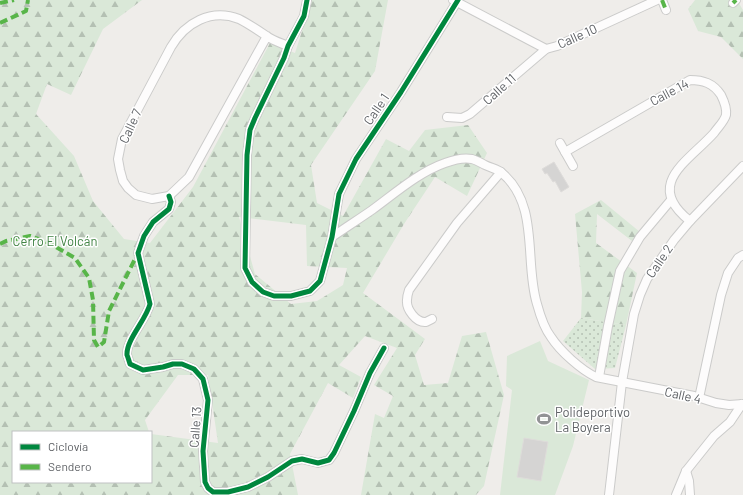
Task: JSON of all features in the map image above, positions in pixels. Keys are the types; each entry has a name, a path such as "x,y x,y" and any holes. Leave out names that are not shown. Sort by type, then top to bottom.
{"street":[{"name":"Calle 1","path":"307,0 304,16 288,46 284,58 250,130 247,155 245,268 252,282 264,292 274,296 291,296 310,291 320,281 332,237 339,194 356,159 401,92 456,1"},
{"name":"Calle 10","path":"456,1 546,49 556,46 657,0"},
{"path":"662,0 666,10"},
{"name":"Calle 7","path":"169,196 152,199 136,195 123,181 118,159 122,139 177,38 190,24 200,19 208,16 229,16 239,19 267,36 288,46"},
{"path":"169,196 189,177 267,36"},
{"name":"Calle 11","path":"447,117 462,118 470,114 546,49"},
{"name":"Calle 14","path":"565,152 690,80 703,80 717,89 724,101 726,114 723,122 711,136 689,156 673,174 670,186 671,200"},
{"path":"560,143 573,166"},
{"path":"332,237 372,210 395,192 443,163 454,160 472,159 501,172 513,185 522,202 528,224 535,296 550,338 588,374 599,378 622,382"},
{"name":"Calle 2","path":"609,495 622,382 634,314 646,280 674,240 690,221 743,166"},
{"path":"432,319 426,322 418,320 412,314 406,299 409,290 457,223 501,172"},
{"name":"Calle 13","path":"169,196 172,202 168,209 153,222 144,236 138,253 150,304 139,328 131,339 127,354 130,364 143,370 173,364 182,364 194,369 203,379 208,400 203,450 205,482 208,488 213,492 228,492 248,487 292,461 302,459 318,463 329,460 334,453 354,411 370,373 384,348"},
{"path":"599,378 620,271 640,237 671,200 682,215 690,221"},
{"path":"699,398 721,295 728,273 738,258 743,255"},
{"name":"Calle 4","path":"622,382 716,403 729,405 743,404"},
{"path":"676,495 686,471 714,436 730,422 743,404"},
{"path":"686,471 689,481 690,495"}],"green space":[{"name":"Cerro El Volcán","path":"0,0 142,0 103,29 71,95 47,84 36,114 74,156 93,201 124,239 150,243 193,187 270,43 295,53 312,0 388,0 375,71 311,165 317,203 343,216 386,139 409,151 425,130 468,125 487,153 467,196 435,177 404,224 363,293 425,339 415,355 424,385 448,383 462,336 486,332 504,395 484,486 476,495 361,495 375,414 384,418 393,396 374,385 397,348 365,336 339,365 361,377 353,398 328,383 290,454 298,495 0,495","holes":["239,217 306,225 307,266 347,268 343,285 317,301 291,304 255,274","178,375 208,375 218,443 152,434 152,483 12,483 12,431 149,431 145,420"]},
{"path":"695,0 737,0 743,10 743,59 721,37 698,31 688,9"},
{"path":"601,200 640,232 632,241 597,214 596,243 637,273 626,325 581,318 582,292 575,214"},
{"path":"581,318 626,325 615,368 595,369 563,341"},
{"name":"Polideportivo La Boyera","path":"540,341 548,361 589,380 573,446 555,495 500,495 512,390 506,386 507,356"}],"building":[{"path":"554,162 569,187 561,192 555,181 553,182 547,173 545,174 542,169"},
{"path":"524,438 548,442 541,481 517,477"}],"marked path":[{"path":"0,3 14,0"},
{"path":"0,23 26,11 28,0"},
{"path":"662,0 666,10"},
{"path":"733,3 736,0"},
{"path":"0,244 6,241 30,236 47,242 75,258 89,278 93,300 94,340 98,347 104,342 109,311 138,253"}],"cycle path":[{"path":"307,0 304,16 288,46 284,58 250,130 247,155 245,268 252,282 263,292 274,296 291,296 310,291 320,281 332,237 339,194 356,159 401,92 458,0"},
{"path":"169,196 171,202 169,209 153,222 144,236 138,253 150,304 145,317 133,336 127,355 130,364 143,370 173,364 182,364 194,369 203,379 208,400 203,451 205,482 208,488 213,492 228,492 248,487 268,477 292,461 302,459 318,463 329,460 334,453 354,411 370,373 384,348"}],"place":[{"name":"Polideportivo La Boyera","path":"544,419"}]}
